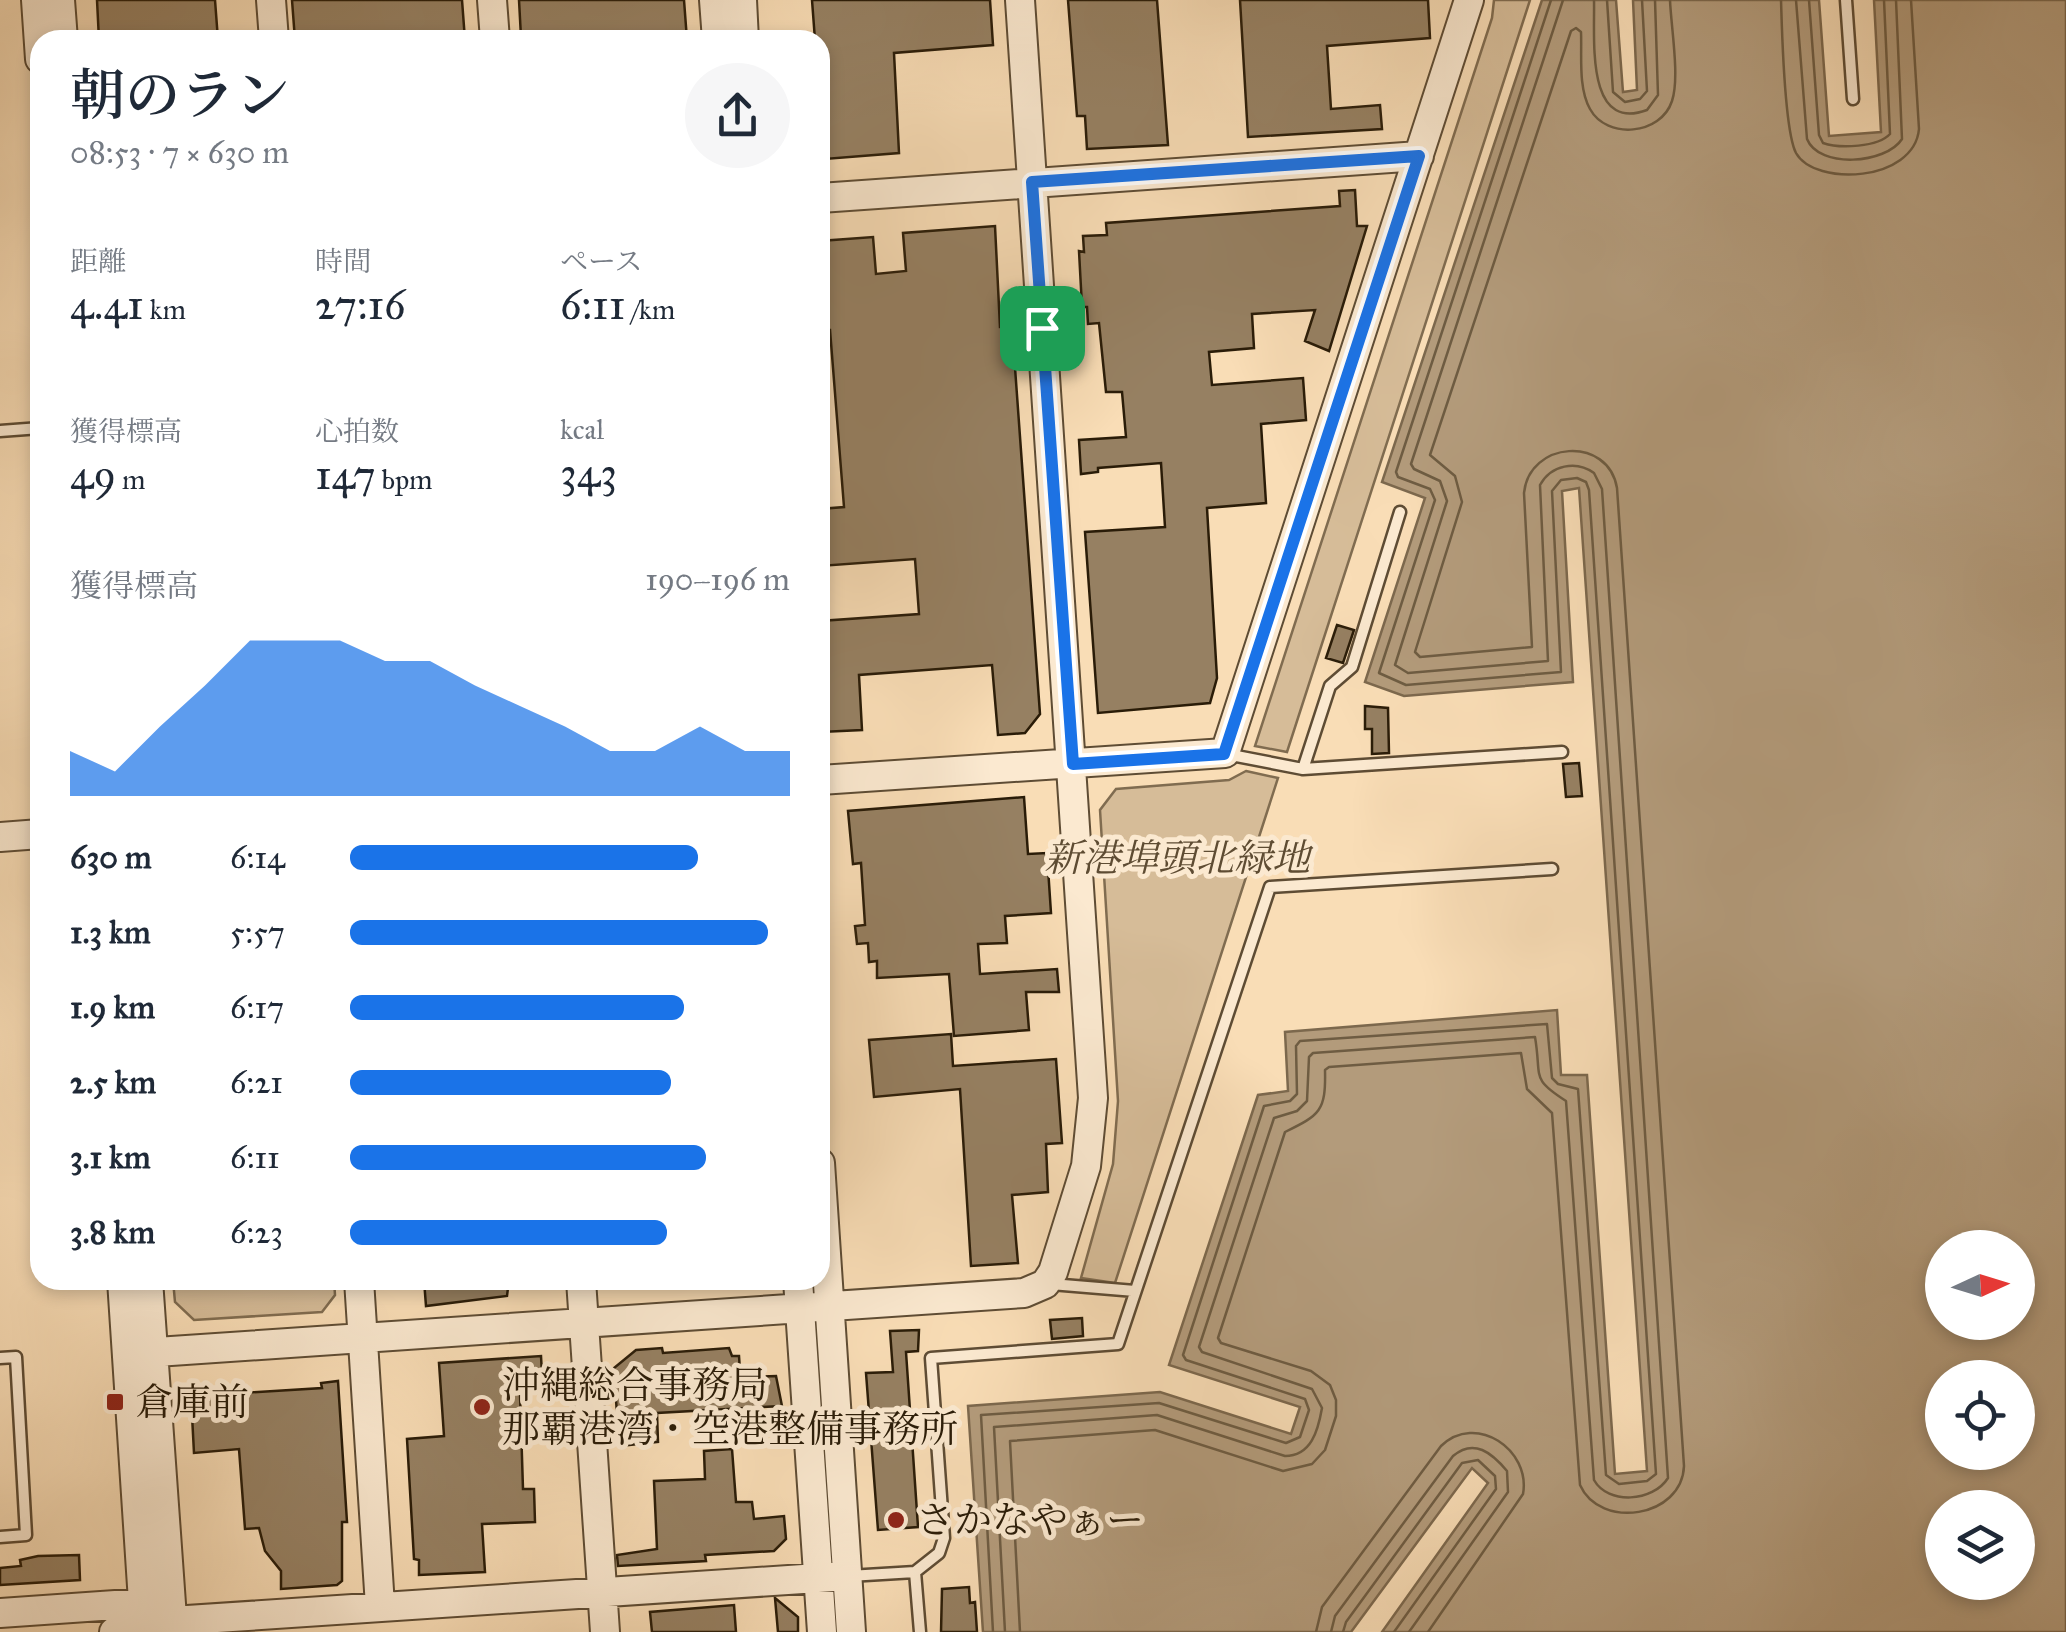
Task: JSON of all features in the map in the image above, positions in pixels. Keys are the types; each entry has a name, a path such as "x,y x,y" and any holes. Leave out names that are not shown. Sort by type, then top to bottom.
{"street":[{"path":"36,0 38,30"},
{"path":"60,0 62,30"},
{"path":"271,0 273,30"},
{"path":"492,0 494,30"},
{"path":"714,0 716,30"},
{"path":"742,0 744,30"},
{"path":"140,1353 584,1322 799,1293 829,1305 1024,1292 1045,1284 1053,1272 1078,1200 1091,1133 1093,1098 1020,0"},
{"path":"830,779 1224,754 1469,0"},
{"path":"830,197 1419,156"},
{"path":"0,837 30,835"},
{"path":"124,1290 140,1353"},
{"path":"147,1290 140,1353 156,1623"},
{"path":"360,1290 380,1606"},
{"path":"582,1290 605,1632"},
{"path":"828,1290 852,1632"},
{"path":"799,1293 822,1632"},
{"path":"114,1632 156,1623 848,1576"},
{"path":"0,1613 156,1623"}],"lane":[{"path":"1846,0 1853,99"},
{"path":"0,431 30,429"},
{"path":"1303,769 1330,686 1352,667 1400,512"},
{"path":"1224,754 1303,769 1562,752"},
{"path":"848,1576 915,1572 939,1553 944,1538 931,1358 1118,1344 1270,887 1552,869"},
{"path":"1045,1284 1135,1292"},
{"path":"0,1358 16,1357 26,1536 0,1537"},
{"path":"915,1572 920,1632"}],"green space":[{"name":"新港埠頭北緑地","path":"1494,0 1530,0 1287,752 1255,746 1492,18"},
{"name":"新港埠頭北緑地","path":"1246,771 1278,778 1115,1283 1081,1278 1113,1164 1118,1101 1100,810 1116,789 1229,780"},
{"path":"174,1290 335,1290 335,1295 322,1312 194,1320 175,1302"}],"water":[{"path":"1542,0 1616,0 1623,92 1637,90 1633,0 1819,0 1829,136 1881,132 1874,0 2066,0 2066,1632 1382,1632 1488,1483 1472,1468 1351,1632 983,1632 968,1406 1160,1392 1291,1434 1300,1407 1169,1365 1258,1095 1288,1091 1285,1032 1557,1010 1561,1075 1587,1075 1615,1474 1647,1471 1579,488 1562,491 1573,682 1404,696 1365,682 1425,498 1382,482"}],"building":[{"path":"97,0 215,0 217,30 98,30"},
{"path":"292,0 462,0 464,30 294,30"},
{"path":"519,0 684,0 686,30 521,30"},
{"path":"812,0 990,0 993,45 894,53 899,153 830,159 830,30 814,30"},
{"path":"1068,0 1157,0 1168,145 1087,149 1085,116 1077,116"},
{"path":"1240,0 1428,0 1430,38 1327,46 1331,109 1380,105 1382,129 1248,137"},
{"path":"1355,190 1357,226 1367,226 1329,351 1305,341 1315,310 1252,314 1254,348 1209,352 1212,385 1303,378 1306,420 1261,424 1266,503 1207,508 1217,678 1210,703 1098,713 1085,532 1165,527 1161,463 1098,468 1098,472 1081,474 1079,440 1126,437 1122,392 1106,392 1099,323 1088,324 1087,307 1082,307 1079,251 1084,252 1083,236 1107,235 1106,223 1340,206 1339,191"},
{"path":"995,226 1000,327 1012,326 1040,714 1025,733 998,735 992,665 859,675 862,730 830,732 830,620 919,614 915,559 830,565 830,508 844,507 830,330 830,240 873,237 876,274 906,271 903,233"},
{"path":"1337,625 1354,630 1343,663 1326,658"},
{"path":"1365,706 1388,708 1389,753 1372,754 1372,729 1365,729"},
{"path":"1579,763 1582,796 1566,797 1563,764"},
{"path":"1024,797 1028,854 1047,853 1051,913 1005,916 1007,943 978,944 980,974 1057,969 1059,992 1026,992 1029,1030 954,1036 949,974 877,978 877,961 869,962 868,943 857,944 855,926 865,925 861,863 853,864 848,811"},
{"path":"951,1034 953,1066 1056,1059 1062,1143 1046,1144 1048,1192 1012,1195 1018,1263 971,1266 960,1089 874,1097 869,1040"},
{"path":"425,1290 508,1290 507,1296 426,1306"},
{"path":"1082,1318 1083,1336 1052,1339 1050,1320"},
{"path":"919,1330 918,1351 906,1352 918,1527 878,1530 866,1373 893,1372 890,1331"},
{"path":"662,1348 663,1353 729,1348 732,1356 739,1356 740,1371 750,1371 751,1377 776,1376 782,1406 657,1413 658,1442 619,1446 614,1368 636,1350"},
{"path":"541,1356 543,1393 520,1394 523,1489 534,1489 535,1522 482,1524 485,1572 419,1575 419,1560 414,1559 407,1439 444,1436 439,1363"},
{"path":"338,1381 347,1522 342,1522 342,1581 337,1585 281,1589 281,1571 265,1551 259,1528 245,1529 239,1449 194,1453 191,1396 322,1388 321,1383"},
{"path":"732,1449 736,1502 752,1502 754,1519 784,1516 786,1539 774,1551 705,1555 706,1561 618,1566 617,1555 657,1549 654,1481 705,1479 704,1451"},
{"path":"79,1555 80,1580 0,1585 0,1568 21,1566 20,1560"},
{"path":"969,1587 970,1603 975,1602 977,1632 941,1632 942,1589"},
{"path":"775,1598 798,1617 798,1632 778,1632"},
{"path":"734,1605 736,1632 652,1632 650,1612"}],"place":[{"name":"倉庫前","path":"115,1402"},
{"name":"沖縄総合事務局 那覇港湾・空港整備事務所","path":"482,1407"},
{"name":"さかなやぁー","path":"896,1520"}],"route":[{"path":"1419,156 1224,754 1073,764 1042,328 1032,182 1419,156"}]}
